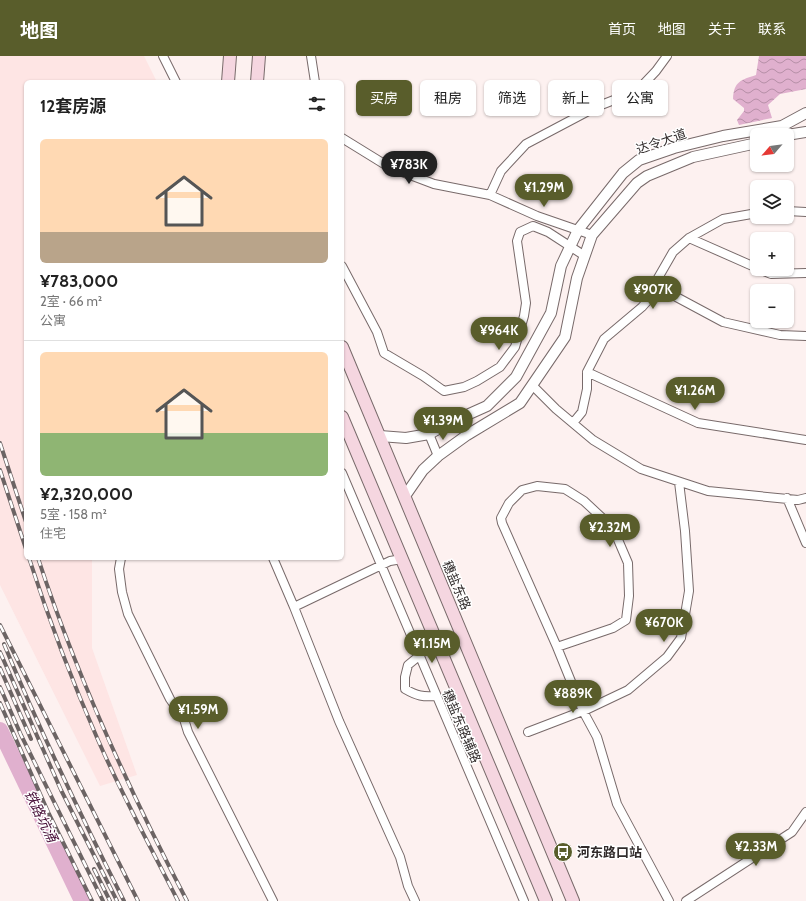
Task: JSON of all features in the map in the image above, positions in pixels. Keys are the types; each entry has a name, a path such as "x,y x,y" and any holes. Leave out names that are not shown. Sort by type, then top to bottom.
{"main road":[{"path":"228,80 230,56"},
{"path":"257,80 259,56"},
{"name":"穗盐东路","path":"344,352 573,901"},
{"path":"344,422 546,901"}],"street":[{"path":"163,56 175,80"},
{"path":"311,56 315,80"},
{"path":"490,196 501,171 526,144 596,107 637,91 656,71 667,56"},
{"name":"达令大道","path":"778,128 806,113"},
{"path":"794,134 806,132"},
{"name":"达令大道","path":"380,436 406,438 429,434 449,423 487,406 516,377 551,313 561,266 578,230 623,173 639,160 674,148 723,136 750,134"},
{"path":"344,139 390,167 434,184 490,196 537,216 592,235"},
{"name":"达令大道","path":"405,496 423,470 438,456 467,435 520,403 565,336 577,278 592,235 637,183 648,176 693,156 750,144"},
{"path":"794,211 806,212"},
{"path":"573,423 582,412 587,389 587,372 604,339 642,307 650,298 654,285 673,252 688,238 723,220 750,214"},
{"path":"344,270 377,332 384,353 423,376 444,391 464,387 477,381 500,366 515,347 524,316 526,303 518,241 520,232 533,226 548,232 585,256"},
{"path":"688,238 750,265"},
{"path":"794,273 806,273"},
{"path":"654,285 723,322 780,335 806,336"},
{"path":"587,372 698,423 806,440"},
{"path":"532,385 556,409 594,440 641,469 708,491 798,500 806,498"},
{"path":"429,434 438,456"},
{"name":"穗盐东路辅路","path":"344,478 524,901"},
{"path":"528,732 583,711 628,690 667,657 681,638 689,591 685,531 679,482"},
{"path":"557,647 613,628 626,620 630,596 628,564 613,528 584,501 565,490 537,486 522,490 509,503 500,518 557,647 583,711 597,737 617,804 669,901"},
{"path":"787,498 806,543"},
{"path":"294,607 390,561 402,559"},
{"path":"120,560 122,592 128,614 170,699 184,719 188,732 273,901"},
{"path":"274,560 339,721 400,857 408,886 415,901"},
{"path":"419,656 408,665 405,677 405,689 412,694 423,697 436,696"},
{"path":"686,901 792,832 806,812"}],"shaded area":[{"path":"0,56 144,56 156,80 24,80 24,560 92,560 92,648 137,775 100,786 0,585"}],"water":[{"path":"759,56 806,56 806,89 780,94 768,105 772,118 739,125 737,120 744,111 744,108 733,99 735,88 742,80 756,75"}],"waterway":[{"name":"铁路坑涌","path":"0,730 82,901"}],"railway":[{"path":"0,443 24,516"},
{"path":"0,470 24,543"},
{"path":"30,560 61,650 107,761 178,901"},
{"path":"39,560 53,602 105,732 187,901"},
{"path":"0,625 138,901"},
{"path":"4,644 61,773 124,901"},
{"path":"0,652 61,790 117,901"},
{"path":"0,668 31,739"},
{"path":"0,687 21,735 103,901"},
{"path":"0,703 49,814 92,901"},
{"path":"94,869 110,901"}],"place":[{"name":"河东路口站","path":"563,852"}]}
